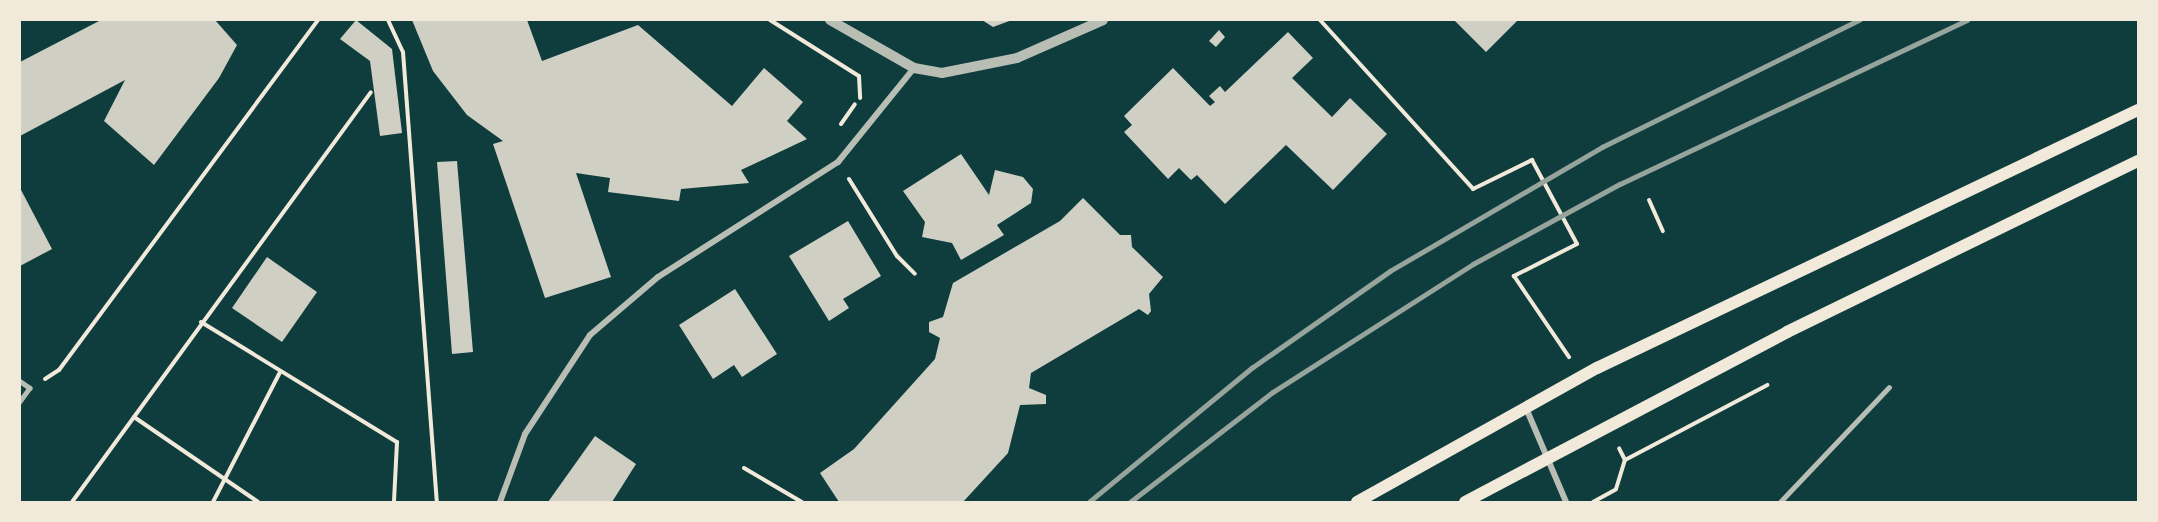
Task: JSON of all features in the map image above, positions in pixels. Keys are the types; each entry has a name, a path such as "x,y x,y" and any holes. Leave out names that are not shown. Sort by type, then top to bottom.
{"main road":[{"path":"1357,502 1525,405 2139,110"},
{"path":"1465,502 1787,332 2139,161"}],"street":[{"path":"830,20 914,68 942,73 974,70 1017,58 1103,20"},
{"path":"500,502 525,434 590,335 658,277 838,162 914,68"},
{"path":"1525,405 1545,460 1566,502"}],"lane":[{"path":"20,381 30,388 20,402"},
{"path":"1780,502 1889,387"}],"path":[{"path":"30,388 59,370 318,20"},
{"path":"388,20 403,52 437,502"},
{"path":"770,20 845,65 864,83 861,96 841,120 838,162 897,256 915,274"},
{"path":"1320,20 1473,189 1532,160 1576,244 1514,276 1528,299"},
{"path":"72,502 370,92"},
{"path":"1649,200 1663,231"},
{"path":"201,322 398,442 394,502"},
{"path":"213,502 226,481 280,372"},
{"path":"1625,460 1767,385"},
{"path":"134,417 258,502"},
{"path":"744,468 802,502"}],"building":[{"path":"101,20 215,20 237,45 219,78 154,165 104,121 125,80 20,136 20,62"},
{"path":"356,20 392,49 402,133 380,136 370,61 340,39"},
{"path":"412,20 527,20 542,61 638,25 732,106 764,68 803,102 787,121 807,139 741,170 749,183 681,189 679,201 608,192 610,178 576,173 611,277 545,298 493,144 503,141 467,115 433,71"},
{"path":"982,20 1012,20 993,27"},
{"path":"1454,20 1518,20 1486,52"},
{"path":"1219,30 1225,37 1216,47 1209,41"},
{"path":"1288,32 1313,58 1292,78 1332,117 1350,98 1387,134 1333,190 1286,145 1225,204 1197,175 1191,180 1179,168 1168,179 1124,132 1132,125 1124,116 1173,68 1210,106 1215,102 1209,96 1220,86 1225,92"},
{"path":"961,154 989,195 995,170 1023,177 1033,189 1031,203 997,225 1004,235 961,260 952,243 922,237 925,222 903,191"},
{"path":"457,161 473,352 452,354 437,162"},
{"path":"20,188 52,249 20,266"},
{"path":"1083,198 1120,235 1131,235 1132,247 1163,277 1149,294 1151,311 1148,315 1139,309 1031,373 1029,388 1046,395 1046,404 1020,405 1008,453 963,502 839,502 820,473 854,449 935,359 940,338 929,332 929,322 943,317 953,283 1060,221"},
{"path":"848,221 881,276 843,299 849,308 829,321 789,256"},
{"path":"267,257 317,292 282,342 232,308"},
{"path":"735,289 777,354 742,377 734,365 713,379 679,325"},
{"path":"595,436 636,464 612,502 548,502"}],"railway":[{"path":"1089,502 1253,367 1390,271 1602,147 1859,20"},
{"path":"1130,502 1273,392 1473,264 1620,184 1967,20"}]}
